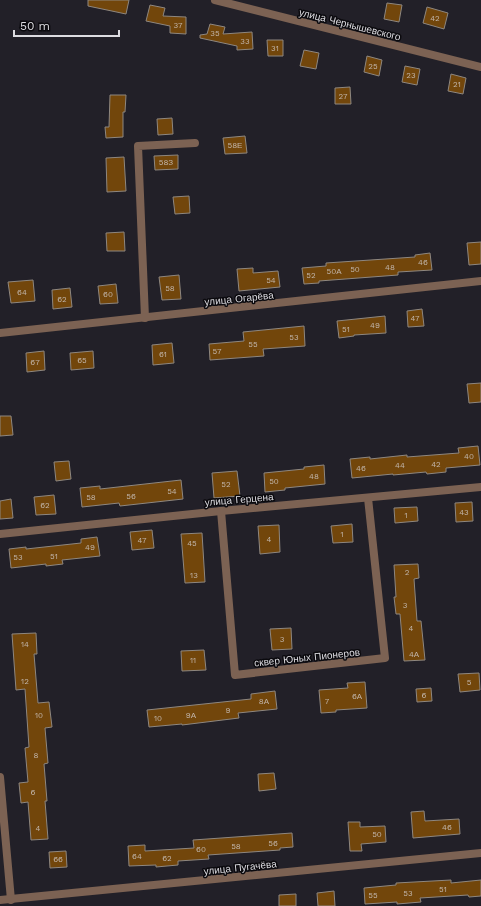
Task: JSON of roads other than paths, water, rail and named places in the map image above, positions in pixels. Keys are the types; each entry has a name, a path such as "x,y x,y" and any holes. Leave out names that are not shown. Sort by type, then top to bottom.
{"street":[{"name":"улица Чернышевского","path":"215,0 481,67"},
{"path":"145,318 138,146 195,143"},
{"name":"улица Огарёва","path":"0,333 481,281"},
{"name":"улица Герцена","path":"0,534 221,511 481,487"},
{"name":"сквер Юных Пионеров","path":"221,511 235,675 385,658 368,498"},
{"path":"0,777 11,900"},
{"name":"улица Пугачёва","path":"0,900 481,853"}]}
